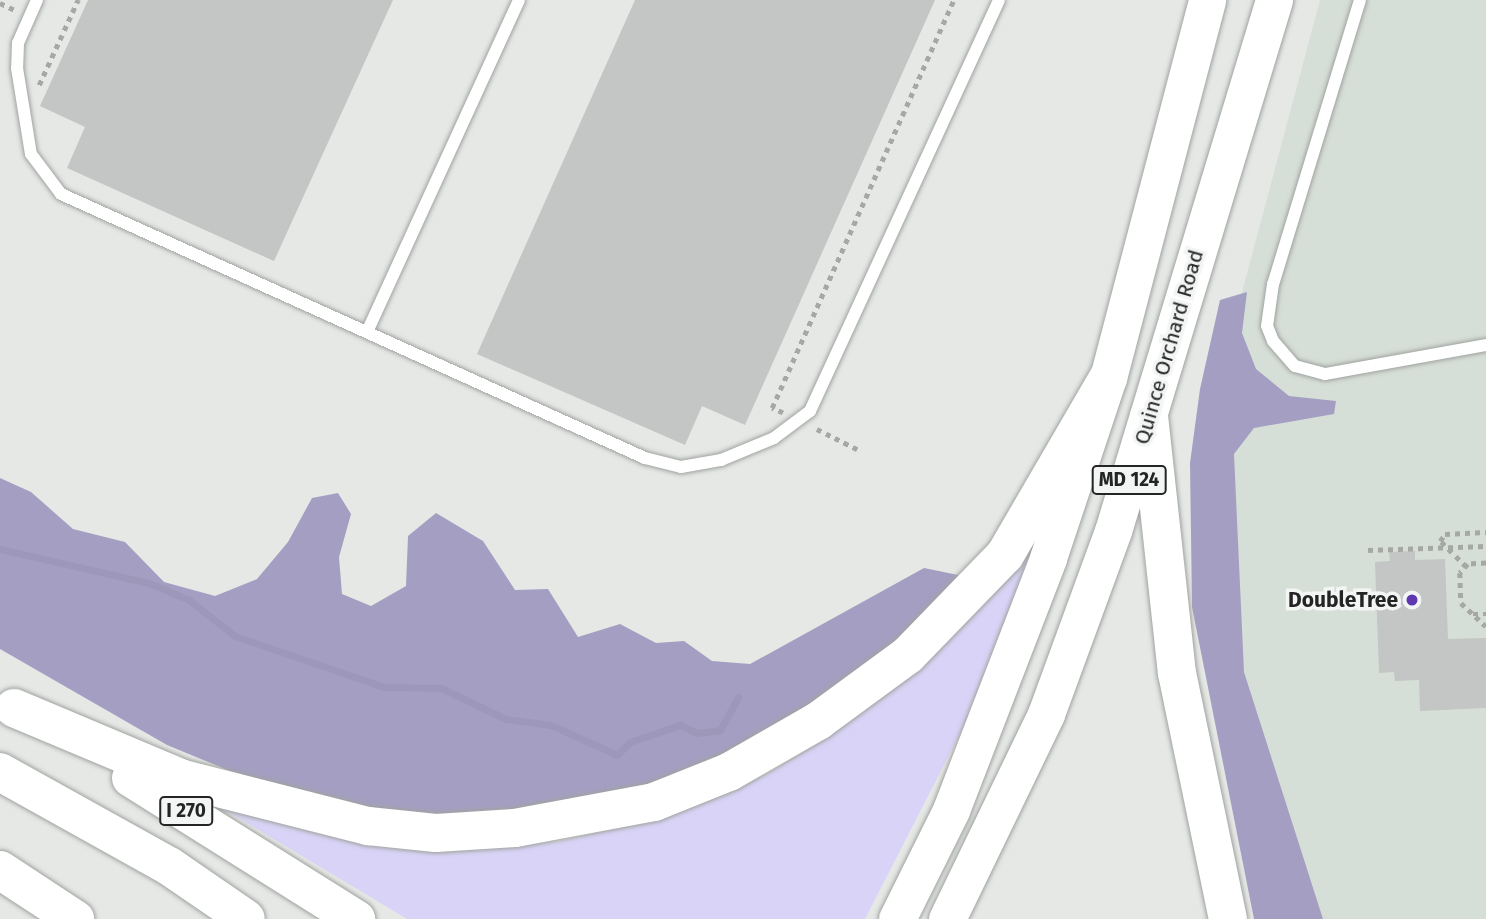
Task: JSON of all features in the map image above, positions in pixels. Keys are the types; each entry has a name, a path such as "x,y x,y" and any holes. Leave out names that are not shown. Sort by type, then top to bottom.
{"highway":[{"path":"7,704 183,779 368,826 436,833 515,828 654,802 729,772 807,728 908,655 1004,555 1108,378"},
{"path":"1149,416 1177,673 1228,919"},
{"name":"I 270","path":"7,704 356,919"},
{"name":"I 270","path":"0,772 169,866 246,919"},
{"path":"0,870 75,919"}],"main road":[{"name":"MD 124","path":"897,919 998,694 1108,378 1207,0"},
{"name":"Quince Orchard Road","path":"947,919 1046,714 1149,416 1274,0"}],"lane":[{"path":"37,0 16,51 24,117 36,166 61,194 662,464 701,465 774,438 800,421 817,397 999,0"},
{"path":"367,332 519,0"},
{"path":"1360,0 1273,284 1268,326 1273,341 1295,366 1325,374 1486,345"}],"path":[{"path":"24,117 78,0"},
{"path":"794,418 772,408 954,0"},
{"path":"0,4 17,11"},
{"path":"817,429 861,450"},
{"path":"1466,566 1440,541 1445,534 1486,532"},
{"path":"1473,533 1473,546"},
{"path":"1368,550 1486,546"},
{"path":"1485,562 1466,566 1460,573 1461,603 1486,626"},
{"path":"1473,614 1486,614"}],"shaded area":[{"path":"1320,0 1486,0 1486,919 1304,919 1229,690 1217,454 1229,341"},
{"path":"1247,292 1242,333 1256,369 1289,396 1336,401 1334,414 1254,428 1234,454 1244,672 1323,919 1254,919 1192,607 1190,463 1200,389 1220,300"},
{"path":"0,478 31,492 73,529 125,542 164,582 215,596 257,579 288,542 312,498 338,493 351,514 339,557 342,594 371,606 406,586 408,536 436,513 483,541 515,590 548,589 578,637 620,624 656,643 684,641 712,661 750,664 924,568 963,576 878,657 773,730 647,790 508,815 426,814 356,807 230,771 167,745 0,649"},
{"path":"1045,520 964,726 865,919 407,919 220,807 356,842 464,850 556,842 654,819 767,774 817,743"}],"building":[{"path":"88,0 393,0 274,261 67,168 85,127 40,106"},
{"path":"635,0 935,0 745,425 702,406 685,445 477,354"},
{"name":"DoubleTree","path":"1415,551 1415,560 1445,559 1448,639 1486,638 1486,708 1420,711 1419,680 1395,681 1394,672 1379,673 1375,562 1390,561 1389,552"}],"waterway":[{"path":"0,549 149,583 189,600 235,636 384,687 441,688 506,719 551,725 617,755 630,742 680,725 697,733 720,730 738,697"}],"place":[{"name":"DoubleTree","path":"1412,600"}]}
